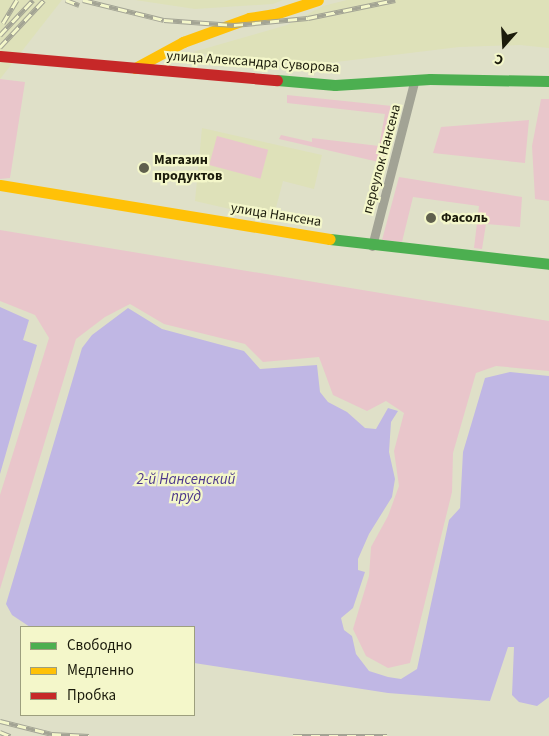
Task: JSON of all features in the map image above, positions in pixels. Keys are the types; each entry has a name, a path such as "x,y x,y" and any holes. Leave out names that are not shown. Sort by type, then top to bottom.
{"street":[{"name":"улица Александра Суворова","path":"135,68 183,42 249,18 275,14 318,0"},
{"name":"улица Александра Суворова","path":"0,56 335,85 415,79 549,81"},
{"name":"переулок Нансена","path":"372,246 415,79"},
{"name":"улица Нансена","path":"0,185 372,246 549,264"}],"shaded area":[{"path":"0,0 62,0 0,79"},
{"path":"135,0 283,0 273,4 195,9"},
{"path":"347,0 549,0 549,48 520,45 459,47 328,63 233,59 193,52 287,25 323,6"},
{"path":"0,79 25,82 10,178 0,179"},
{"path":"287,95 392,106 395,116 383,163 279,139 281,135 312,142 312,138 379,146 385,114 287,103"},
{"path":"541,99 549,99 549,201 535,199 532,146"},
{"path":"529,120 525,163 433,153 441,127"},
{"path":"202,128 322,155 314,189 283,181 273,219 195,201"},
{"path":"217,136 268,150 260,179 209,165"},
{"path":"399,177 522,197 520,227 486,224 482,249 474,248 479,206 413,197 402,242 382,240"},
{"path":"0,230 549,321 549,371 496,366 476,373 453,453 452,492 410,663 388,668 366,656 353,629 369,576 371,547 388,516 399,486 394,451 404,413 386,401 367,411 333,395 319,357 263,362 245,344 164,324 130,304 105,317 76,339 0,589 0,495 49,338 35,315 0,301"}],"water":[{"path":"0,307 29,320 23,340 37,345 0,474"},
{"name":"2-й Нансенский пруд","path":"128,308 162,329 244,351 260,369 317,365 320,392 328,402 347,412 365,428 376,429 388,408 398,411 391,422 389,452 395,479 392,497 369,534 358,559 358,570 365,572 353,608 341,618 344,630 352,636 356,654 369,671 401,679 417,669 449,520 460,508 463,452 485,378 510,372 549,376 549,697 537,706 519,702 512,695 514,647 508,647 490,701 388,693 195,663 195,626 28,626 12,615 6,604 82,348 92,335"}],"railway":[{"path":"3,23 17,0"},
{"path":"0,35 33,0"},
{"path":"0,47 44,0"},
{"path":"66,0 79,5"},
{"path":"83,0 164,20 234,25 308,18 395,0"},
{"path":"0,721 52,734 89,736"},
{"path":"0,732 10,736"},
{"path":"293,736 387,736"}],"traffic: fast":[{"path":"277,80 335,85 430,79 549,81"},
{"path":"330,239 549,264"}],"traffic: slow":[{"path":"135,68 183,42 249,18 275,14 318,0"},
{"path":"0,185 330,239"}],"traffic: jam":[{"path":"0,56 277,80"}],"place":[{"name":"Магазин продуктов","path":"144,168"},
{"name":"Фасоль","path":"431,218"}]}
